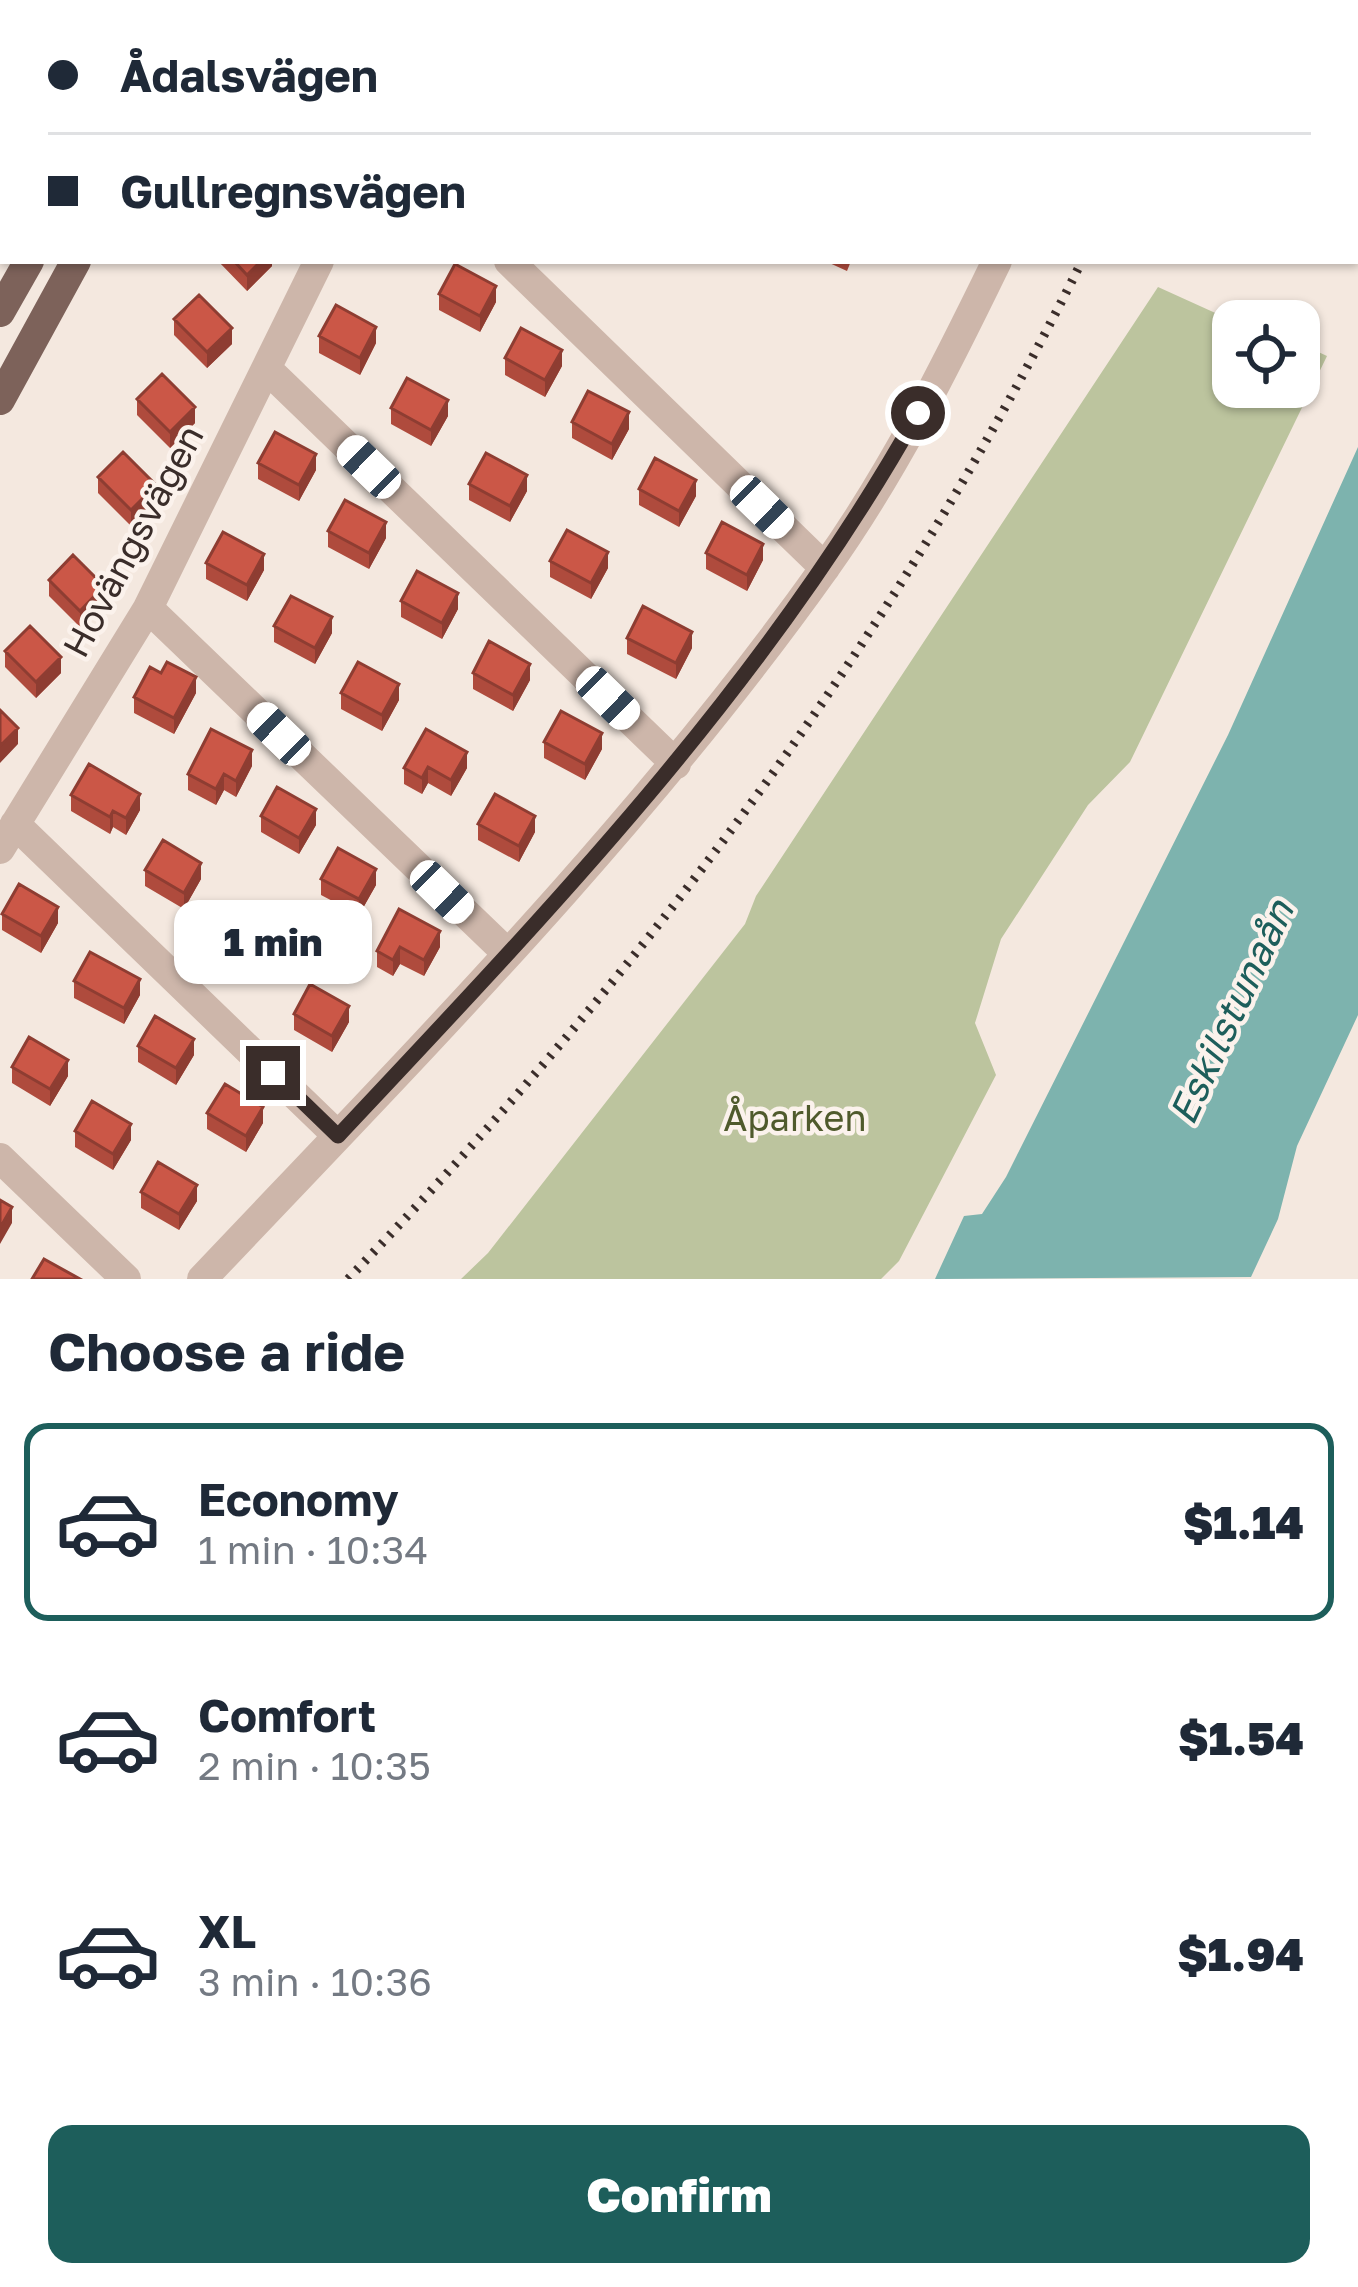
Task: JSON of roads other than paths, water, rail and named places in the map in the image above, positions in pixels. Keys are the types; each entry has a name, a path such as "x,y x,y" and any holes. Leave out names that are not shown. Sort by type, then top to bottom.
{"main road":[{"path":"0,312 26,264"},
{"path":"0,400 74,264"}],"street":[{"name":"Hovängsvägen","path":"8,836 148,608 318,264"},
{"path":"512,264 825,568"},
{"path":"202,1279 508,955 676,764 825,568 874,492 995,264"},
{"path":"266,369 676,764"},
{"path":"148,608 508,955"},
{"path":"8,836 338,1136"},
{"path":"0,1158 126,1279"}],"water":[{"name":"Eskilstunaån","path":"1358,447 1358,1015 1297,1146 1278,1219 1251,1277 935,1279 964,1216 982,1214 1006,1177 1228,735"}],"railway":[{"path":"348,1279 561,1043 755,798 928,539 1008,403 1080,264"}],"park label":[{"name":"Åparken","path":"795,1118"}]}
